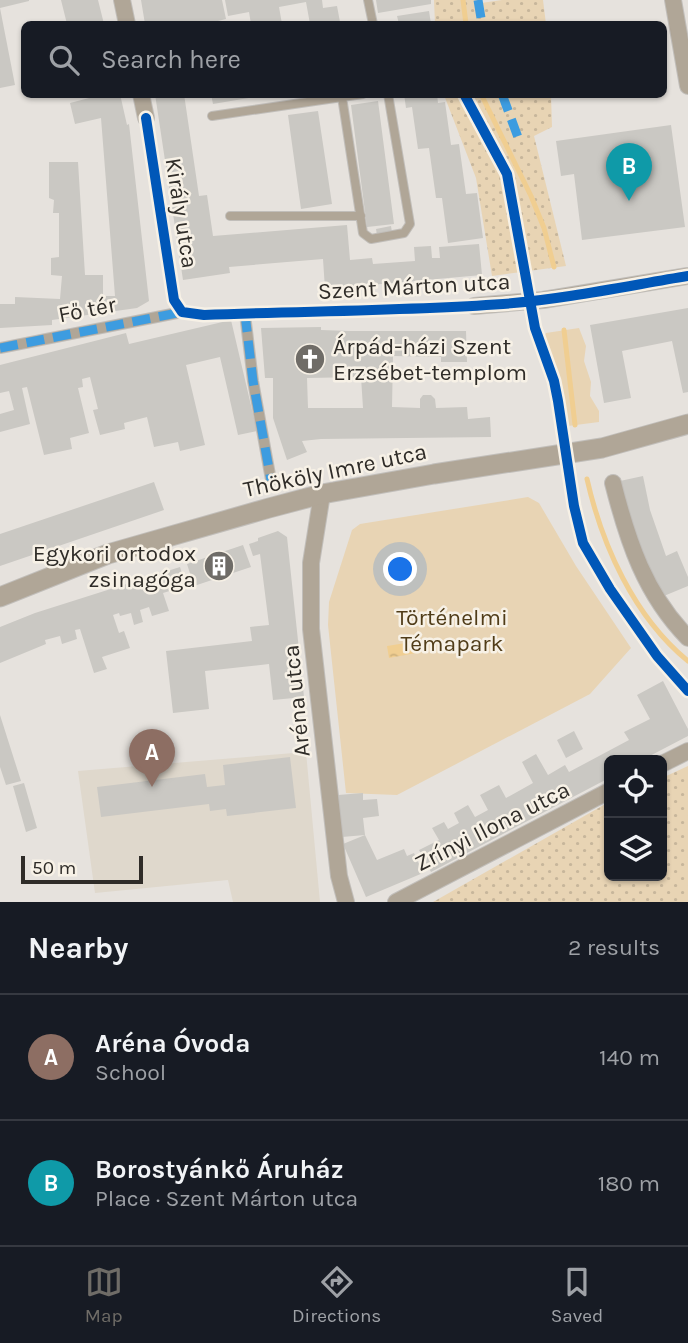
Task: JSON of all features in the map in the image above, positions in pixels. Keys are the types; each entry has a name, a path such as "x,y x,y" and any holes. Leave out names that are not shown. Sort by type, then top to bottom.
{"street":[{"path":"122,0 126,21"},
{"path":"673,0 688,86"},
{"path":"142,98 146,118"},
{"name":"Szent Márton utca","path":"474,306 572,296 688,276"},
{"name":"Fő tér","path":"0,348 183,312"},
{"path":"245,314 253,381 271,480"},
{"name":"Thököly Imre utca","path":"0,597 108,554 322,494 602,448 682,429"},
{"path":"613,484 623,520 651,591 688,638"},
{"name":"Aréna utca","path":"322,494 312,554 311,629 339,876 346,902"},
{"path":"667,762 688,751"},
{"name":"Zrínyi Ilona utca","path":"396,902 604,794"}],"lane":[{"path":"368,0 372,21"},
{"path":"212,116 335,98"},
{"path":"342,98 363,233 371,239 404,233 410,224 388,98"},
{"path":"230,216 361,216"}],"shaded area":[{"path":"306,752 320,902 233,902 228,880 95,893 78,771"}],"green space":[{"path":"434,0 480,0 481,3 543,0 546,21 435,21"},
{"path":"445,98 551,98 552,127 534,136 566,266 492,276 476,178"},
{"path":"579,328 586,346 584,361 591,382 590,396 599,411 599,422 568,426 553,359 544,338 546,333"},
{"name":"Történelmi Témapark","path":"528,497 539,503 576,566 631,648 590,694 397,795 346,793 328,625 329,602 352,530 360,524"},
{"path":"688,766 688,902 433,902 604,805 604,881 667,881 667,776"}],"water":[{"path":"418,641 421,652 389,658 387,646"}],"building":[{"path":"0,0 29,0 29,1 0,8"},
{"path":"61,0 98,0 103,21 66,21"},
{"path":"141,0 222,0 226,19 218,21 144,21"},
{"path":"225,0 322,0 323,8 337,6 340,21 309,21 306,2 279,7 281,21 250,21 249,12 228,16"},
{"path":"376,0 431,0 431,4 378,13"},
{"path":"0,8 15,85 0,88"},
{"path":"429,11 431,21 398,21 397,16"},
{"path":"89,98 121,98 127,125 129,124 149,301 137,308 52,320 52,325 0,328 0,304 15,304 15,297 60,299 62,276 51,275 51,258 59,257 59,213 53,213 54,200 49,198 49,162 78,162 85,275 103,275 103,296 115,296 101,118 75,124 70,103"},
{"path":"156,98 185,98 199,196 207,195 213,236 347,225 350,260 372,258 373,264 415,261 414,247 431,246 432,258 440,258 439,247 479,244 482,275 325,289 323,259 229,267 230,273 183,280"},
{"path":"212,98 248,98 213,104"},
{"path":"405,98 437,98 438,103 445,102 451,145 459,144 466,194 477,193 483,238 448,243 442,198 436,198 429,148 418,149 412,107 406,108"},
{"path":"378,101 394,224 367,227 351,105"},
{"path":"318,111 332,204 301,209 288,115"},
{"path":"671,125 685,227 582,240 574,174 561,176 556,141"},
{"path":"391,226 392,232 377,235 376,229"},
{"path":"688,308 688,392 683,393 672,341 622,351 631,398 604,403 590,325"},
{"path":"231,320 257,431 238,435 220,357 186,365 205,445 180,451 178,442 154,447 147,417 124,423 125,429 100,435 93,410 98,409 90,377 82,379 83,387 78,388 89,433 70,438 72,449 44,455 27,387 22,388 30,424 0,432 0,414 14,410 9,391 0,393 0,365 126,333 129,344"},
{"path":"261,328 466,331 467,362 441,362 441,357 393,356 392,407 420,408 423,395 431,395 435,399 436,408 467,407 468,419 490,417 491,437 302,441 307,452 287,460 273,418 273,378 265,378","holes":["361,377 363,408 308,408 307,378"]},
{"path":"643,476 650,510 666,556 677,551 688,577 688,586 659,598 629,516 620,481"},
{"path":"154,482 164,510 0,566 0,534"},
{"path":"278,531 287,537 304,697 273,700 269,664 205,671 209,709 173,713 166,651 252,641 250,627 269,625 260,554 253,556 249,544"},
{"name":"Egykori ortodox zsinagóga","path":"243,545 251,567 194,586 187,564"},
{"path":"180,567 186,586 163,593 169,611 152,616 149,607 140,610 143,622 134,625 131,613 113,615 119,633 124,631 130,648 102,657 107,669 94,673 80,629 75,630 77,639 62,644 60,636 45,640 46,644 0,663 0,627 35,613"},
{"path":"663,681 688,729 688,736 652,755 604,755 604,781 431,872 419,850 439,840 432,828 444,822 448,829 459,823 454,813 468,805 475,817 488,810 480,795 499,785 506,798 533,783 522,762 536,754 548,775 565,765 569,772 629,740 624,732 650,719 637,695"},
{"path":"0,715 21,781 6,785 0,767"},
{"path":"574,731 583,749 566,758 557,740"},
{"path":"290,757 296,808 227,816 226,809 210,811 209,804 101,817 97,787 205,774 207,787 225,785 223,765"},
{"path":"24,783 37,828 26,832 13,786"},
{"path":"363,793 363,800 377,799 379,816 363,818 365,835 342,837 338,795"},
{"path":"365,835 377,860 404,849 407,856 414,853 423,873 366,897 343,844"}],"waterway":[{"path":"463,0 466,21"},
{"path":"483,98 531,196 544,228 554,267"},
{"path":"564,330 575,425"},
{"path":"587,479 611,554 623,578 652,623 688,661"}],"marked path":[{"path":"478,0 482,21"},
{"path":"503,98 519,140"},
{"path":"0,348 182,312"},
{"path":"245,314 253,381 271,480"}],"cycle path":[{"path":"466,98 507,174 535,328 554,381 574,506 583,543 610,589 657,656 688,691"},
{"name":"Király utca","path":"146,118 174,300 182,312 204,315 503,304 573,296 688,276"}],"place":[{"name":"Borostyánkő Áruház","path":"629,201"},
{"name":"Árpád-házi Szent Erzsébet-templom","path":"310,359"},
{"name":"Egykori ortodox zsinagóga","path":"219,566"},
{"name":"Aréna Óvoda","path":"152,787"}]}
